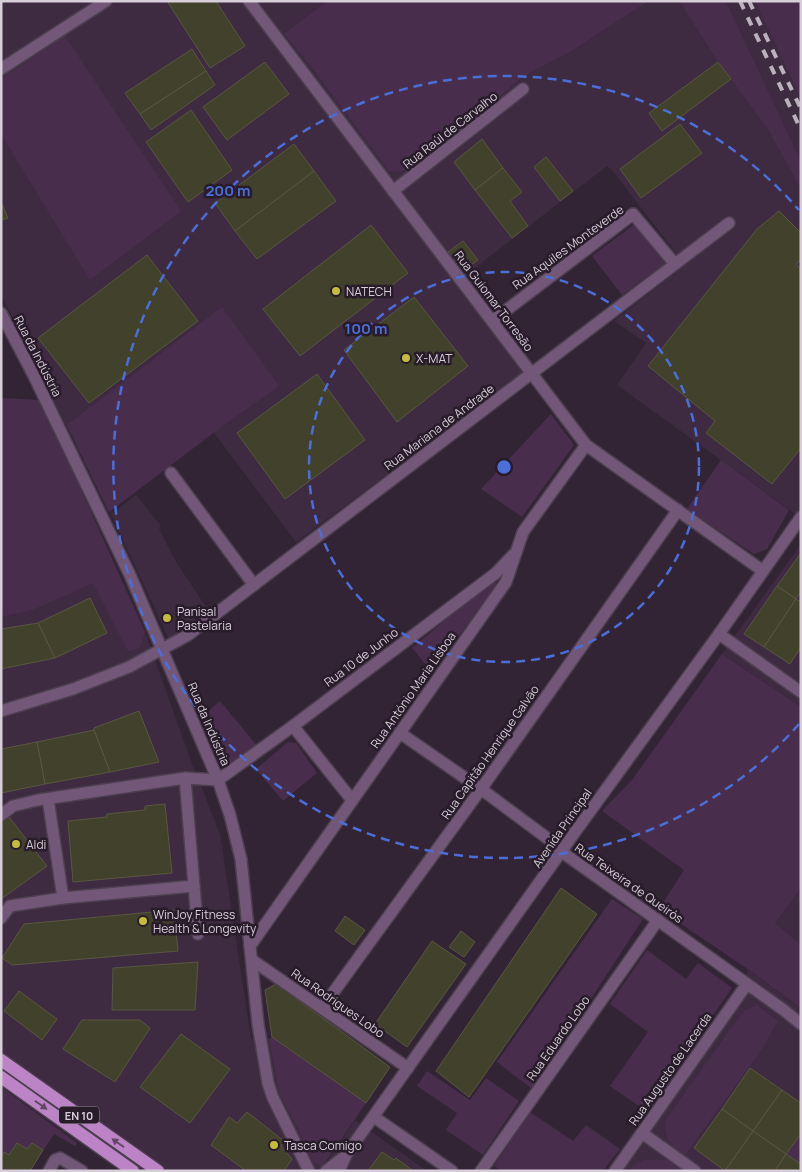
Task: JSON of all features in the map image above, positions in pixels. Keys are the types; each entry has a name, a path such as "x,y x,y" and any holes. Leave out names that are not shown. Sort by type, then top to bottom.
{"main road":[{"name":"EN 10","path":"1,1060 158,1171"},
{"name":"EN 10","path":"1,1077 133,1171"}],"street":[{"path":"1,69 106,1"},
{"name":"Rua Guiomar Torresão","path":"249,1 586,445 763,571"},
{"name":"Rua Raúl de Carvalho","path":"393,191 523,89"},
{"name":"Rua Aquiles Monteverde","path":"492,321 633,214 675,264"},
{"name":"Rua Mariana de Andrade","path":"1,710 73,689 129,667 188,635 729,223"},
{"name":"Rua da Indústria","path":"1,313 126,566 218,780 230,814 241,859 258,1024 268,1083 273,1098 309,1171"},
{"name":"Rua António Maria Lisboa","path":"250,946 506,582 523,532 586,445"},
{"path":"171,473 254,585"},
{"name":"Rua Capitão Henrique Galvão","path":"322,1008 481,789 678,510"},
{"name":"Avenida Principal","path":"339,1171 346,1155 801,517"},
{"name":"Rua 10 de Junho","path":"218,780 496,573 516,552"},
{"path":"719,634 801,692"},
{"path":"293,726 352,800"},
{"name":"Rua Teixeira de Queirós","path":"400,732 481,789 551,841 562,852 801,1024"},
{"path":"1,815 13,806 38,800 185,778 218,780"},
{"path":"185,778 198,934"},
{"path":"48,800 63,898"},
{"path":"1,918 10,906 63,898 194,886"},
{"name":"Rua Eduardo Lobo","path":"481,1171 658,920"},
{"name":"Rua Rodrigues Lobo","path":"252,960 408,1068"},
{"name":"Rua Augusto de Lacerda","path":"616,1171 747,984"},
{"path":"374,1117 452,1171"},
{"path":"642,1133 695,1171"},
{"name":"Avenida Principal","path":"326,1171 346,1155"},
{"path":"49,1171 54,1161 59,1158 64,1159 82,1171"}],"shaded area":[{"path":"1,1 327,1 284,34 401,172 470,123 521,78 570,52 649,1 679,1 718,62 767,128 801,189 801,518 617,385 646,343 614,321 685,265 607,166 455,283 524,373 296,542 214,433 109,512 1,294"},
{"path":"327,1 649,1 570,52 521,78 470,123 401,172 389,171 316,73 284,34"},
{"path":"679,1 726,1 801,161 801,189 767,128 718,62"},
{"path":"726,1 755,1 801,99 801,161"},
{"path":"755,1 801,1 801,99"},
{"path":"65,36 181,211 90,280 1,134 1,79"},
{"path":"635,224 665,263 622,295 592,256"},
{"path":"222,307 279,386 214,432 109,512 67,425"},
{"path":"1,398 39,400 145,632 140,648 128,651 93,583 33,610 1,617"},
{"path":"551,414 574,445 522,517 481,489"},
{"path":"721,460 789,510 767,549 754,554 687,509"},
{"path":"136,495 161,526 159,529 176,562 208,610 169,639 111,514"},
{"path":"801,544 801,707 722,654"},
{"path":"117,571 145,632 192,764 220,834 251,1039 269,1039 279,1093 312,1161 323,1167 355,1120 427,1171 147,1171 1,1067 1,617 33,610"},
{"path":"492,581 497,584 432,672 412,648"},
{"path":"722,654 801,707 801,888 775,923 801,945 801,1008 659,909 684,870 602,811 632,780"},
{"path":"220,701 258,747 235,763 218,762 198,720"},
{"path":"288,742 296,743 317,773 283,801 256,769"},
{"path":"801,888 801,945 775,923"},
{"path":"612,899 643,919 532,1089 497,1062"},
{"path":"647,950 686,979 698,963 732,988 646,1111 610,1086 648,1032 610,1004"},
{"path":"749,970 801,1008 801,1171 606,1171"},
{"path":"757,1005 778,1021 762,1049 685,1155 667,1138 665,1121 745,1010"},
{"path":"272,1037 366,1103 322,1167 312,1161 279,1093 269,1039"},
{"path":"427,1071 470,1100 486,1078 519,1101 483,1155 446,1130 457,1113 417,1086"},
{"path":"1,1087 77,1143 75,1146 54,1134 30,1171 1,1171"},
{"path":"530,1112 573,1141 586,1125 620,1149 603,1171 501,1171 494,1166"},
{"path":"801,1135 801,1165 786,1154"},
{"path":"644,1160 667,1160 682,1171 629,1171 633,1166"}],"building":[{"path":"167,1 216,1 245,46 210,68"},
{"path":"192,49 206,71 140,114 125,93"},
{"path":"265,62 289,94 227,140 203,107"},
{"path":"718,62 731,79 662,131 649,113"},
{"path":"206,71 215,85 151,130 140,114"},
{"path":"191,110 232,170 188,202 146,142"},
{"path":"680,124 702,153 641,198 620,169"},
{"path":"482,139 503,168 475,190 454,162"},
{"path":"294,144 314,171 235,231 215,203"},
{"path":"546,157 573,191 560,201 534,167"},
{"path":"503,168 522,192 510,201 528,226 512,238 475,190"},
{"path":"314,171 336,201 257,259 235,231"},
{"path":"1,202 8,218 1,220"},
{"path":"779,211 801,233 801,260 796,264 801,270 801,448 772,484 706,433 715,421 648,366 757,229"},
{"name":"NATECH","path":"371,225 408,273 300,356 263,309"},
{"path":"463,241 478,260 463,271 448,252"},
{"path":"147,255 198,321 89,403 38,338"},
{"name":"X-MAT","path":"414,297 468,366 397,422 344,350"},
{"path":"317,374 365,440 285,499 237,433"},
{"path":"801,553 801,592 796,599 777,586"},
{"path":"777,586 796,599 764,647 744,634"},
{"path":"90,598 107,633 55,658 38,623"},
{"path":"796,599 801,602 801,647 790,664 764,647"},
{"path":"38,623 55,658 1,669 1,629"},
{"path":"139,711 159,762 110,772 94,728"},
{"path":"94,730 110,772 45,784 37,742"},
{"path":"37,742 45,784 1,793 1,749"},
{"path":"165,804 172,873 73,882 68,821 107,817 107,814 145,810 145,806"},
{"name":"Aldi","path":"9,817 47,866 1,899 1,822"},
{"path":"561,888 597,914 469,1097 436,1071"},
{"path":"174,910 178,951 12,965 2,958 24,924"},
{"path":"345,916 365,930 354,945 335,931"},
{"path":"461,931 475,942 464,957 449,947"},
{"path":"432,941 466,964 407,1047 375,1024"},
{"path":"198,962 195,1010 112,1010 113,968"},
{"path":"276,984 390,1067 366,1103 272,1037 265,990"},
{"path":"19,991 57,1019 42,1040 4,1011"},
{"path":"82,1020 140,1020 150,1028 115,1082 63,1049"},
{"path":"181,1034 230,1069 190,1123 140,1087"},
{"path":"750,1068 782,1090 753,1131 722,1109"},
{"path":"782,1090 801,1103 801,1134 786,1154 753,1131"},
{"path":"722,1109 753,1131 725,1171 694,1148"},
{"path":"247,1112 284,1141 281,1146 292,1159 284,1171 246,1171 211,1145 229,1117 237,1123"},
{"path":"753,1131 786,1154 775,1171 725,1171"},
{"path":"17,1143 27,1149 32,1143 43,1150 30,1171 1,1171 1,1157 4,1152 9,1155"},
{"path":"382,1152 394,1160 396,1158 413,1171 368,1171"},
{"path":"786,1154 801,1164 801,1171 775,1171"}],"railway":[{"path":"740,1 801,130"},
{"path":"749,1 801,109"}],"place":[{"name":"NATECH","path":"336,291"},
{"name":"X-MAT","path":"406,358"},
{"name":"Panisal Pastelaria","path":"167,618"},
{"name":"Aldi","path":"16,844"},
{"name":"WinJoy Fitness Health & Longevity","path":"143,921"},
{"name":"Tasca Comigo","path":"274,1145"}]}
